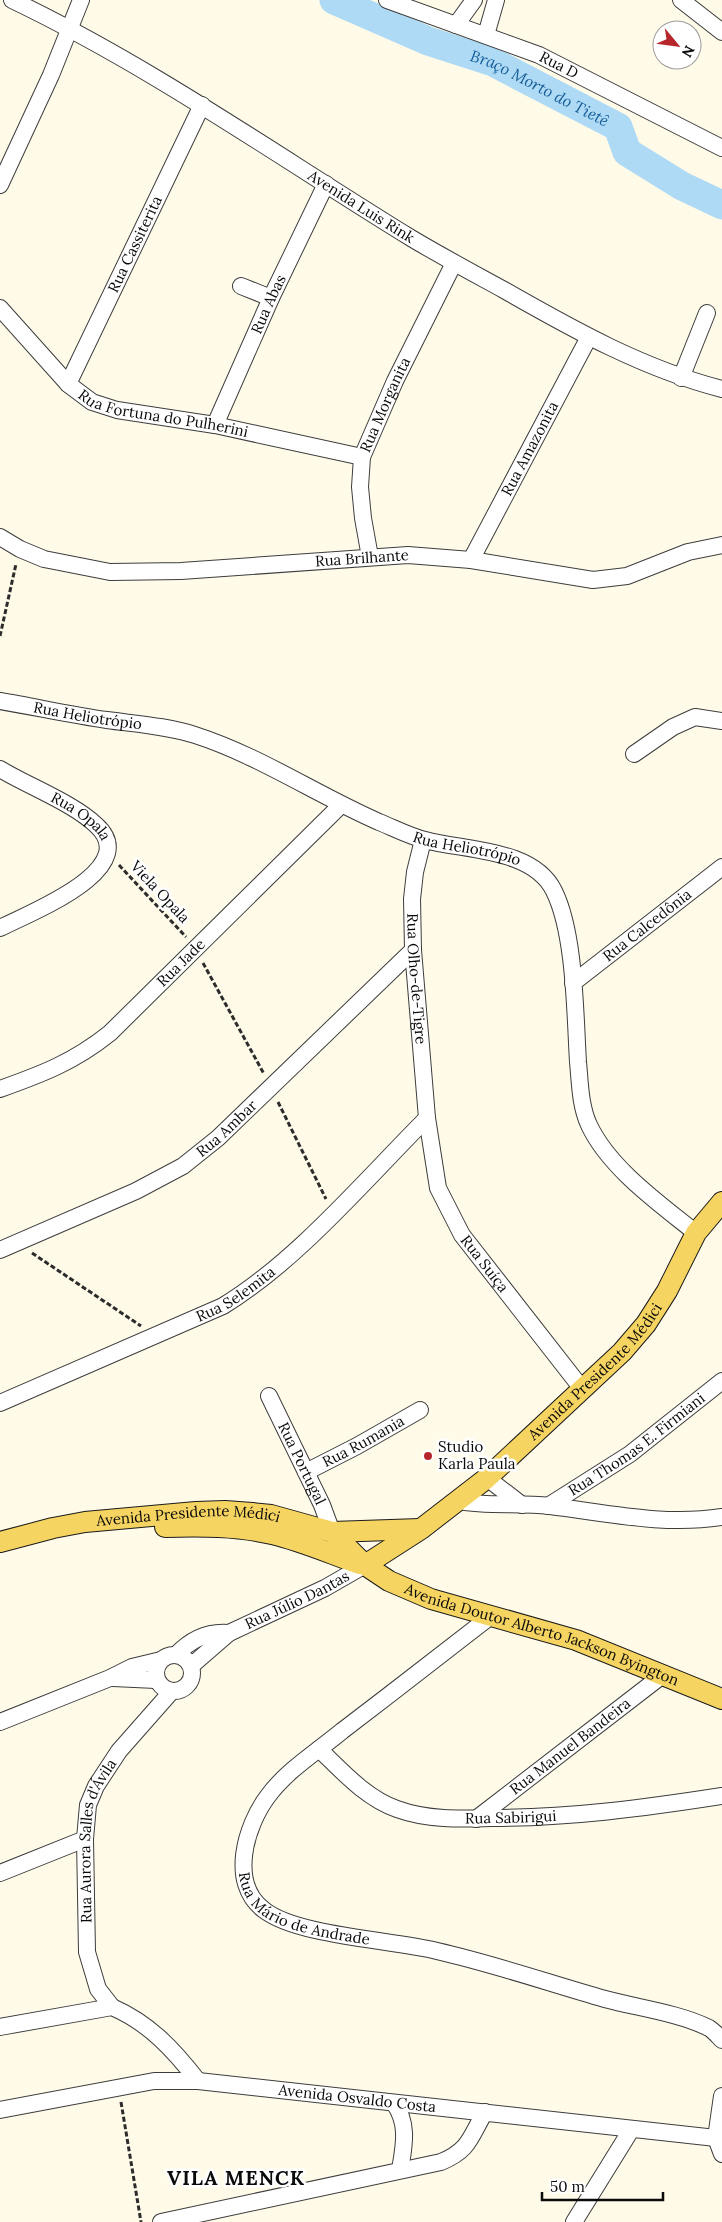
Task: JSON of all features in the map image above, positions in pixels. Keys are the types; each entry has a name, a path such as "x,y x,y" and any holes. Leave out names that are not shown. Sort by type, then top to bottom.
{"main road":[{"name":"Avenida Presidente Médici","path":"365,1565 421,1529 486,1478 622,1352 646,1324 667,1291 696,1233 722,1202"},
{"name":"Avenida Presidente Médici","path":"0,1542 85,1522 225,1511 271,1515 332,1532 365,1565"},
{"name":"Avenida Presidente Médici","path":"0,1551 20,1545 74,1535 131,1529 222,1527 274,1535 365,1565"},
{"path":"332,1532 421,1529"},
{"name":"Avenida Doutor Alberto Jackson Byington","path":"365,1565 409,1591 576,1640 720,1696"}],"street":[{"name":"Avenida Luis Rink","path":"12,0 71,28 202,105 454,263 589,337 620,353 681,378 722,389"},
{"path":"0,185 4,166 71,28 81,0"},
{"path":"456,25 474,0"},
{"path":"486,35 496,0"},
{"path":"681,0 722,32"},
{"name":"Rua D","path":"393,1 539,55 722,148"},
{"name":"Rua Cassiterita","path":"68,384 202,105"},
{"name":"Rua Abas","path":"215,425 271,298 326,184"},
{"name":"Rua Morganita","path":"370,557 361,502 362,457 395,381 454,263"},
{"path":"241,286 271,298"},
{"name":"Rua Fortuna do Pulherini","path":"0,308 68,384 82,396 105,407 215,425 362,457"},
{"path":"681,378 707,313"},
{"name":"Rua Amazonita","path":"471,560 589,337"},
{"name":"Rua Brilhante","path":"0,537 20,549 44,559 80,567 131,572 181,571 408,555 471,560 576,578 609,579 627,576 688,552 722,545"},
{"name":"Rua Heliotrópio","path":"0,701 193,735 254,759 341,805 423,840 514,858 532,866 542,874 553,888 561,908 572,983 580,1095 589,1124 612,1159 656,1201 696,1233"},
{"path":"634,754 673,727 695,718 722,721"},
{"name":"Rua Opala","path":"0,769 91,821 105,836 107,851 98,870 75,890 0,928"},
{"name":"Rua Jade","path":"0,1089 47,1072 80,1056 94,1046 196,949 341,805"},
{"name":"Rua Olho-de-Tigre","path":"423,840 415,872 412,899 413,950 427,1118"},
{"name":"Rua Calcedônia","path":"572,983 722,867"},
{"name":"Rua Ambar","path":"0,1250 136,1191 183,1166 218,1138 413,950"},
{"name":"Rua Selemita","path":"0,1403 154,1334 223,1306 248,1291 309,1237 427,1118"},
{"name":"Rua Suíça","path":"427,1118 438,1188 462,1235 583,1390"},
{"name":"Rua Thomas E. Firmiani","path":"548,1506 630,1454 722,1381"},
{"name":"Rua Portugal","path":"269,1396 306,1472 332,1532"},
{"name":"Rua Rumania","path":"306,1472 357,1446 420,1410"},
{"path":"486,1478 522,1505"},
{"path":"458,1501 479,1505 548,1506 626,1518 696,1521 722,1517"},
{"name":"Rua Júlio Dantas","path":"191,1666 229,1633 325,1588 365,1565"},
{"name":"Rua Mário de Andrade","path":"491,1616 285,1777 268,1795 254,1818 243,1859 245,1879 251,1894 263,1910 305,1927 436,1950 691,2021 711,2029 722,2040"},
{"name":"Rua Júlio Dantas","path":"0,1722 110,1678 132,1667 169,1658 196,1638 219,1632 229,1633"},
{"path":"182,1657 191,1666 193,1672 190,1683 180,1691 170,1692 163,1689 156,1680 155,1674 169,1658 182,1657"},
{"name":"Rua Manuel Bandeira","path":"476,1819 664,1674"},
{"name":"Rua Júlio Dantas","path":"110,1678 156,1680"},
{"name":"Rua Aurora Salles d'Ávila","path":"170,1692 119,1750 104,1771 88,1805 85,1839 87,1952 98,1989 112,2007 138,2020 159,2036 198,2081"},
{"name":"Rua Sabirigui","path":"320,1749 350,1779 372,1796 397,1809 422,1816 476,1819 531,1818 629,1810 722,1796"},
{"path":"0,1873 85,1839"},
{"path":"0,2027 112,2007"},
{"name":"Avenida Osvaldo Costa","path":"0,2110 118,2087 154,2082 198,2081 716,2138"},
{"path":"722,2096 716,2138 722,2154"},
{"path":"394,2104 400,2111 404,2126 400,2170"},
{"path":"161,2222 441,2162 456,2156 465,2148 485,2112"},
{"path":"574,2222 631,2130"}],"path":[{"path":"0,636 20,549"},
{"name":"Viela Opala","path":"107,851 196,949"},
{"path":"16,1242 154,1334"},
{"path":"118,2087 141,2222"}],"waterway":[{"name":"Braço Morto do Tietê","path":"334,0 428,41 493,62 618,127 627,152 682,186 722,205"}],"place":[{"name":"Studio Karla Paula","path":"428,1456"}],"district":[{"name":"VILA MENCK","path":"236,2178"}]}
